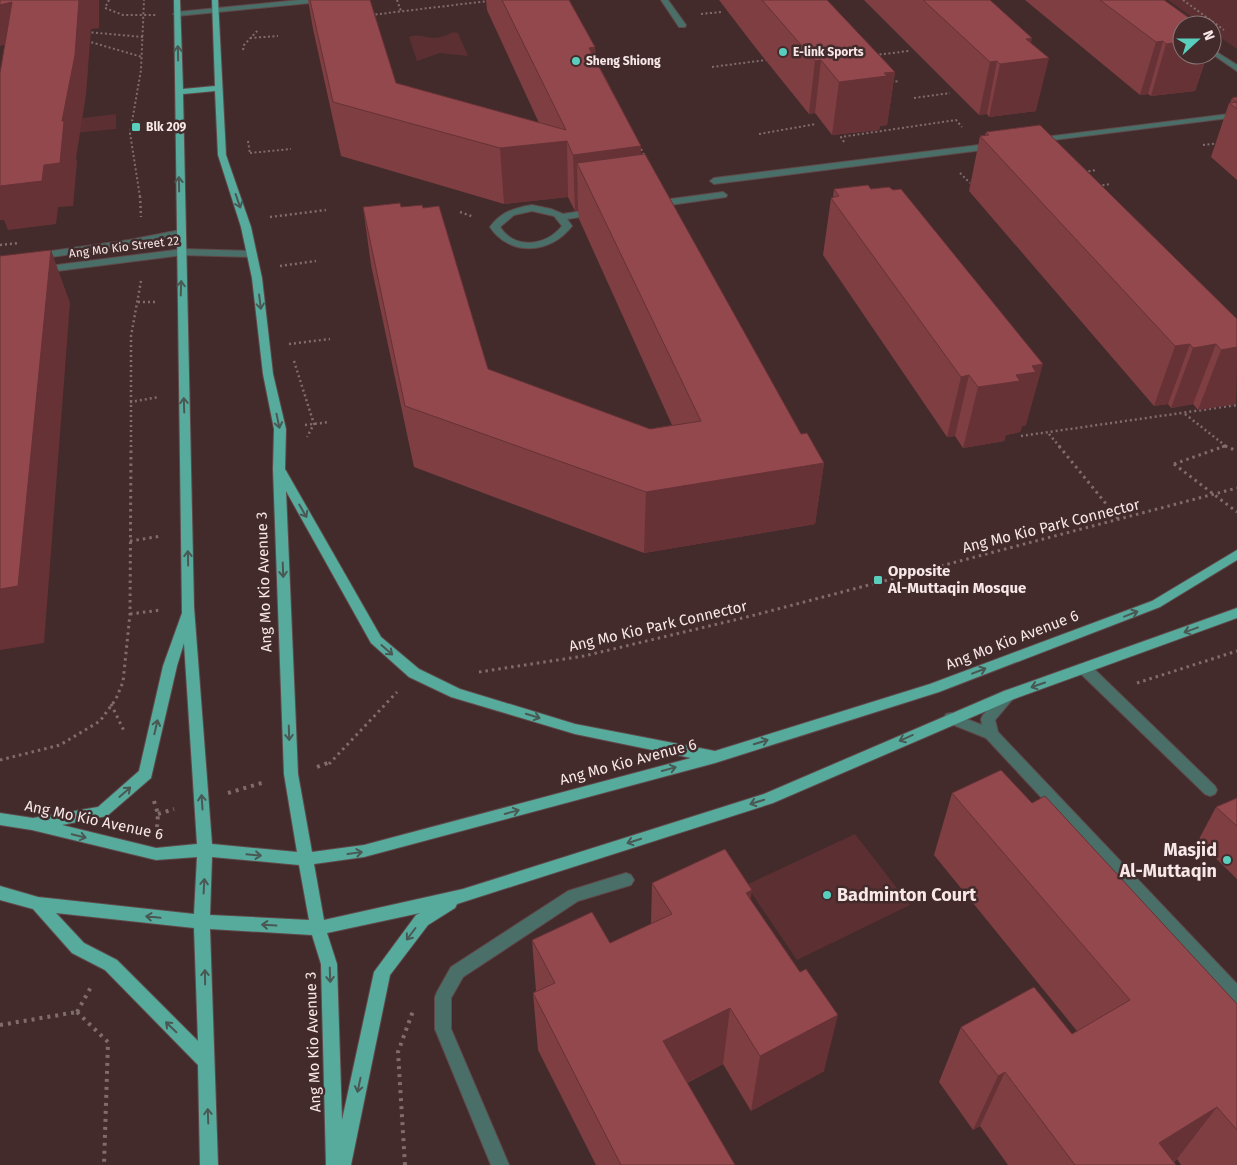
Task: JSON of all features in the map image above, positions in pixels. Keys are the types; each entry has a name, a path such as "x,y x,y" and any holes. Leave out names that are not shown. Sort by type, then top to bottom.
{"main road":[{"path":"177,0 188,607 206,850 202,922 205,972 209,1165"},
{"name":"Ang Mo Kio Avenue 3","path":"215,0 222,155 246,227 252,254 268,374 280,429 279,469 290,774 318,928 329,964 335,1165"},
{"path":"178,92 219,88"},
{"path":"279,469 376,640 414,673 456,693 575,729 715,757"},
{"name":"Ang Mo Kio Avenue 6","path":"0,819 32,824 156,854 206,850 306,859 364,852 715,757 934,688 1156,604 1237,554"},
{"path":"32,824 102,812 146,774 170,666 188,607"},
{"path":"0,894 38,904 202,922 318,928 463,896 768,799 1009,694 1085,669 1237,613"},
{"path":"342,1165 382,972 422,920 463,896"},
{"path":"38,904 78,948 112,965 206,1061"}],"street":[{"path":"177,14 320,0"},
{"path":"664,0 682,25"},
{"path":"1222,58 1237,69"},
{"path":"1032,141 1237,115"},
{"path":"714,181 1002,145"},
{"path":"651,204 723,195"},
{"path":"562,217 567,226 562,236 548,243 530,246 512,243 499,236 495,227 501,218 514,211 523,209 549,210 562,217 603,211"},
{"name":"Ang Mo Kio Street 22","path":"28,257 129,244 180,233"},
{"name":"Ang Mo Kio Street 22","path":"27,272 183,252 252,254"},
{"path":"1085,669 1210,790"},
{"path":"991,734 988,719 1009,694"},
{"path":"951,718 991,734 1237,996"},
{"path":"500,1165 443,1029 443,997 458,972 573,896 626,880"}],"path":[{"path":"109,0 105,8 110,12 144,15 177,14"},
{"path":"142,224 140,193 130,133 142,57 144,0"},
{"path":"396,0 401,11"},
{"path":"1183,0 1231,35"},
{"path":"364,16 493,1"},
{"path":"243,54 244,44 260,28"},
{"path":"78,33 143,37"},
{"path":"250,38 278,36"},
{"path":"87,40 142,57"},
{"path":"874,55 909,51"},
{"path":"712,67 766,60"},
{"path":"890,82 899,81"},
{"path":"914,98 950,93"},
{"path":"841,137 956,120 968,133"},
{"path":"759,134 816,124"},
{"path":"248,136 252,162"},
{"path":"638,143 647,160"},
{"path":"257,152 291,148"},
{"path":"1088,180 1081,173 1096,170"},
{"path":"961,174 970,183"},
{"path":"1095,187 1111,184"},
{"path":"266,218 326,210"},
{"path":"285,265 316,261"},
{"path":"0,760 60,745 100,721 123,682 130,614 131,336 140,290"},
{"path":"288,335 289,344 314,424 305,441"},
{"path":"289,344 330,339"},
{"path":"1021,436 1186,414 1237,404"},
{"path":"1186,414 1226,446 1237,451"},
{"path":"323,423 329,422"},
{"path":"1049,433 1120,520"},
{"path":"1226,446 1174,464 1237,512"},
{"name":"Ang Mo Kio Park Connector","path":"475,672 584,656 1120,520 1237,488"},
{"path":"158,814 328,764 414,673"},
{"path":"405,1165 398,1052 416,1002"},
{"path":"0,1025 77,1012 108,1042 104,1165"}],"shaded area":[{"path":"1168,0 1237,0 1237,49 1222,39 1222,15 1189,15"},
{"path":"453,32 458,33 468,56 440,53 417,61 409,37 433,38 445,36"},
{"path":"116,114 116,129 74,133 75,119"},
{"name":"Badminton Court","path":"855,834 910,905 797,960 746,885"}],"building":[{"path":"0,0 79,0 75,55 62,121 64,121 60,163 44,165 42,181 0,186 0,73 12,2 0,5"},
{"path":"310,0 370,0 396,83 566,130 502,0 569,0 595,47 589,48 641,146 573,155 567,141 500,148 333,102"},
{"path":"762,0 827,0 895,72 884,73 887,76 839,82 821,60 815,61"},
{"path":"923,0 990,0 1032,38 1026,39 1049,58 1000,64 997,61 990,62"},
{"path":"1100,0 1164,0 1185,15 1172,15 1172,43 1166,44 1163,41 1156,42"},
{"path":"1237,102 1237,109 1229,103"},
{"path":"1040,125 1237,319 1237,347 1221,350 1216,344 1193,348 1190,344 1175,346 980,136 989,135 986,132"},
{"path":"645,154 801,434 807,433 824,463 646,492 405,406 363,207 400,203 401,207 422,205 423,208 439,206 488,369 650,429 701,421 577,163"},
{"path":"868,185 871,189 889,187 893,190 901,189 1043,364 1032,366 1036,372 1016,375 1020,381 978,387 969,375 961,377 831,198 839,196 834,189"},
{"path":"51,250 18,586 0,589 0,256"},
{"path":"1001,770 1032,803 1045,796 1237,1004 1237,1130 1217,1107 1159,1143 1176,1165 1075,1165 1005,1072 998,1076 961,1027 1034,987 1072,1034 1130,1000 952,793"},
{"path":"1237,798 1237,826 1216,807"},
{"path":"725,849 752,890 746,893 800,972 806,969 838,1015 760,1056 730,1008 663,1041 735,1165 621,1165 533,993 555,983 532,940 592,912 610,943 672,914 652,883"}],"place":[{"name":"E-link Sports","path":"783,52"},
{"name":"Sheng Shiong","path":"576,61"},
{"name":"Blk 209","path":"136,127"},
{"name":"Opposite Al-Muttaqin Mosque","path":"878,580"},
{"name":"Masjid Al-Muttaqin","path":"1227,860"},
{"name":"Badminton Court","path":"827,895"}]}
